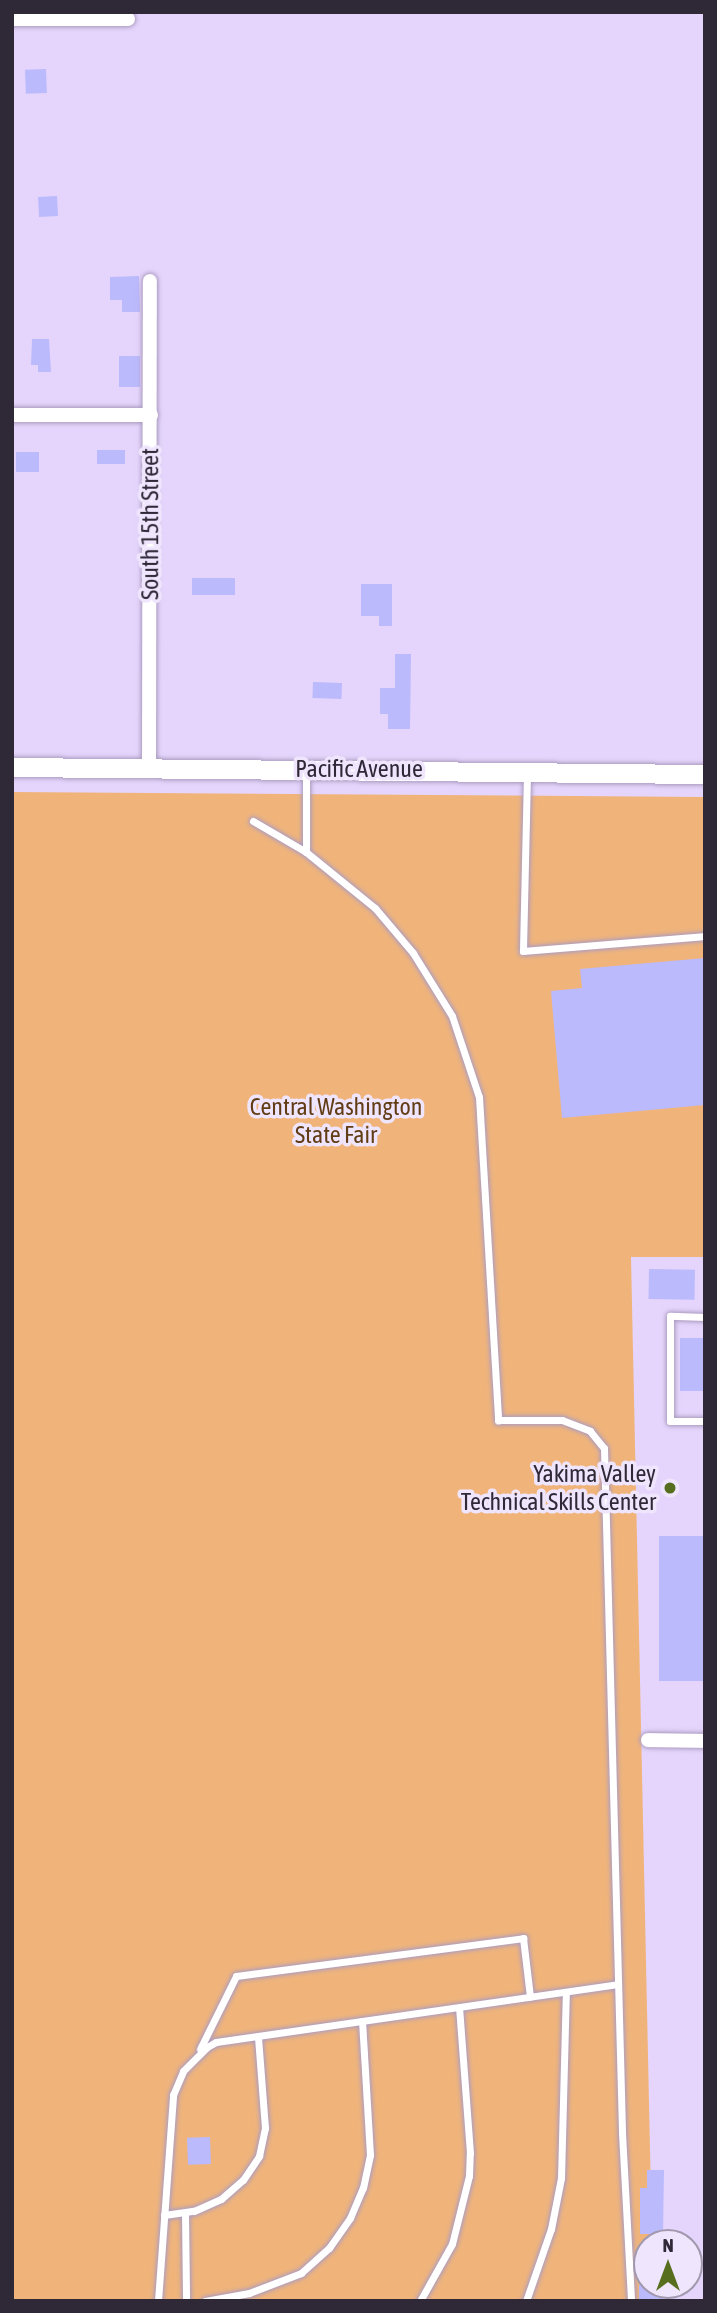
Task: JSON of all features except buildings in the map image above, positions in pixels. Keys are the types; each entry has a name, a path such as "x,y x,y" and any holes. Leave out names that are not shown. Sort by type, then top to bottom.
{"street":[{"path":"12,19 128,19"},
{"name":"South 15th Street","path":"149,768 150,281"},
{"path":"12,415 151,415"},
{"name":"Pacific Avenue","path":"12,767 527,770 705,774"},
{"path":"648,1740 705,1741"}],"lane":[{"path":"306,769 306,852"},
{"path":"527,770 523,951 705,936"},
{"path":"253,821 306,852 374,908 413,953 452,1016 479,1097 498,1420 562,1420 590,1431 604,1448 618,1984 631,2301"},
{"path":"705,1317 670,1316 670,1421 705,1421"},
{"path":"158,2301 173,2095 183,2071 198,2053 236,1976 523,1938 530,1997"},
{"path":"198,2053 216,2042 618,1984"},
{"path":"526,2301 551,2230 561,2178 566,1992"},
{"path":"420,2301 452,2244 469,2176 470,2153 459,2007"},
{"path":"205,2301 249,2293 301,2273 329,2248 350,2218 363,2188 370,2147 362,2021"},
{"path":"164,2216 208,2206 233,2190 259,2156 265,2128 258,2036"},
{"path":"185,2213 186,2301"}],"green space":[{"name":"Central Washington State Fair","path":"12,792 705,797 705,1257 631,1257 652,2229 633,2229 633,2299 654,2301 12,2301"}],"place":[{"name":"Yakima Valley Technical Skills Center","path":"670,1488"}]}
